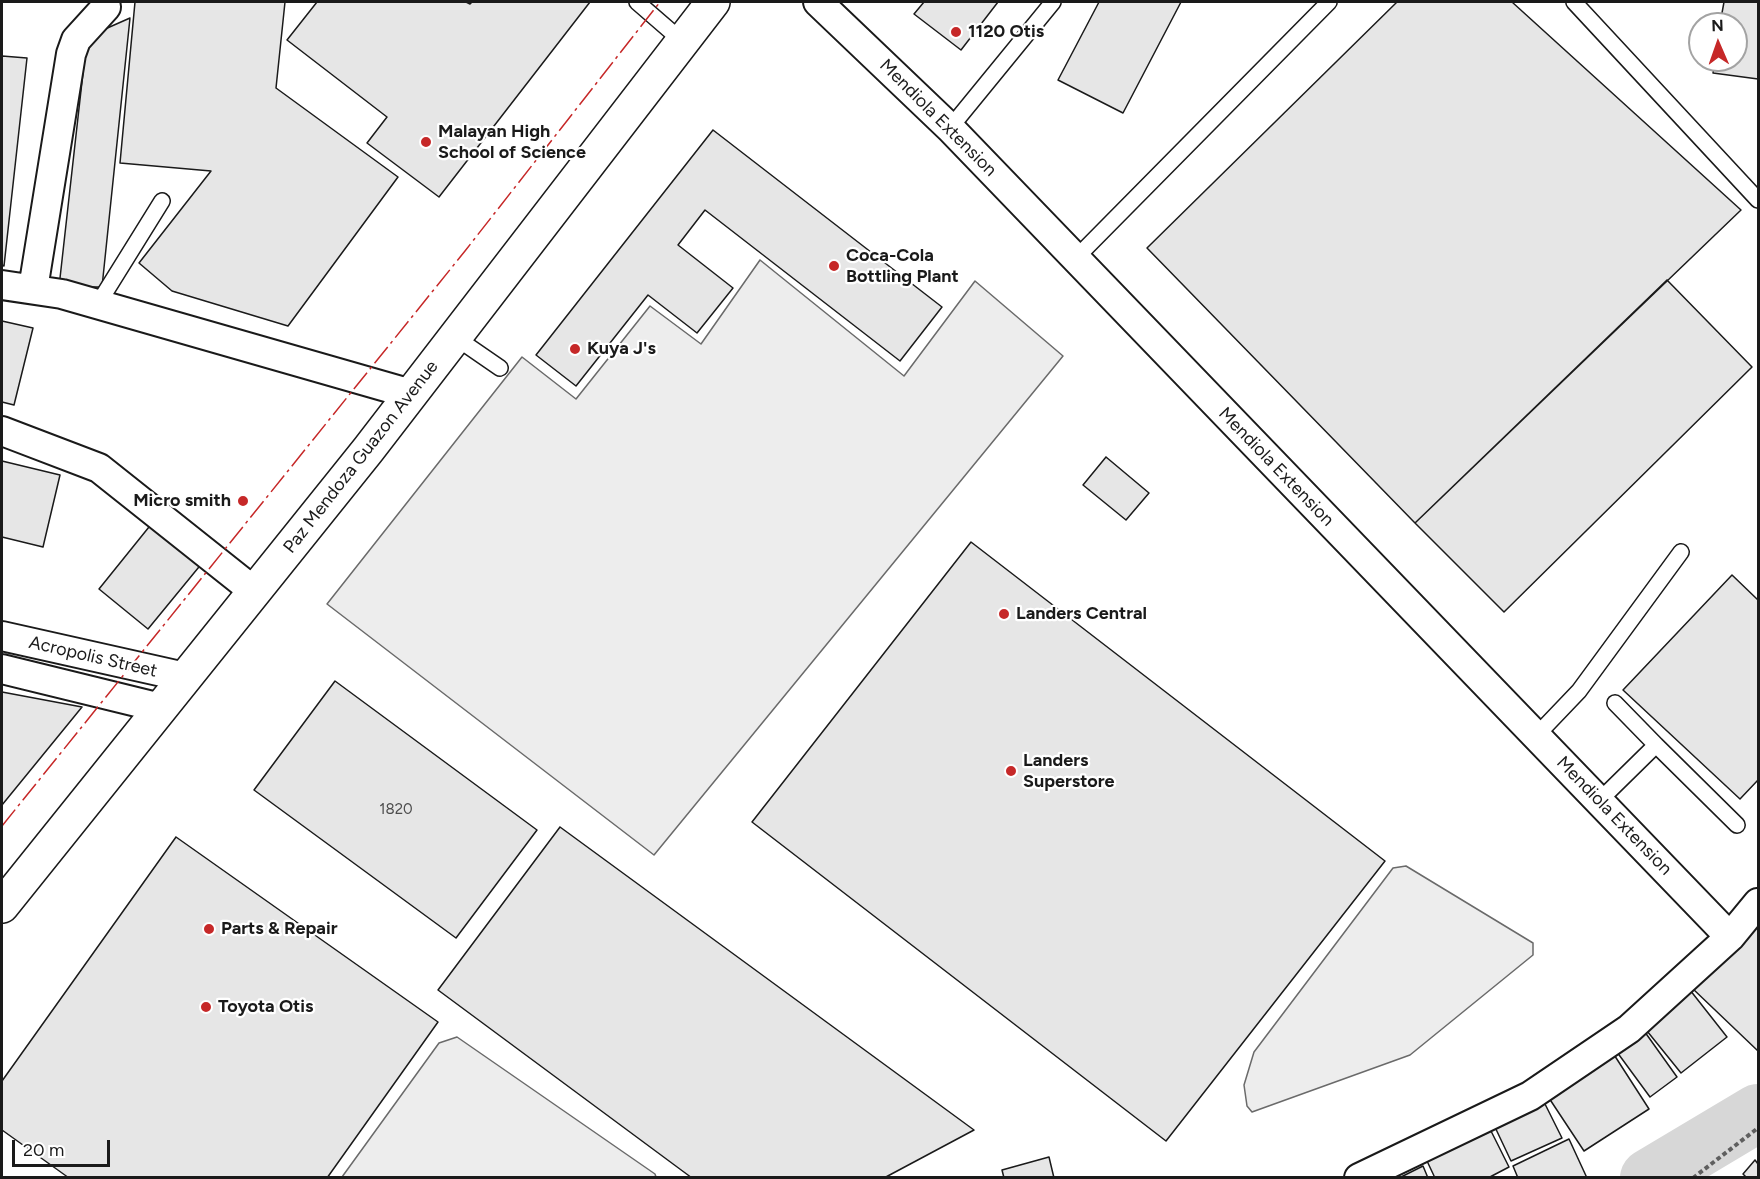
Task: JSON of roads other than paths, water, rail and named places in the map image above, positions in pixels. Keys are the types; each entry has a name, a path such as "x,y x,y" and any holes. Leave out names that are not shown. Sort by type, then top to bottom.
{"main road":[{"name":"Paz Mendoza Guazon Avenue","path":"2,906 411,394 713,2"}],"street":[{"name":"Mendiola Extension","path":"818,2 950,128 1730,936"},
{"path":"33,290 71,54 76,40 106,7"},
{"path":"2,285 62,294 411,394"},
{"path":"2,431 99,468 255,592"},
{"name":"Acropolis Street","path":"2,636 185,677"},
{"name":"Acropolis Street","path":"2,669 161,708"},
{"path":"1359,1178 1530,1096 1629,1029 1730,936 1758,903"}],"lane":[{"path":"637,2 682,41"},
{"path":"950,128 1053,2"},
{"path":"1076,258 1329,2"},
{"path":"1574,2 1758,200"},
{"path":"98,304 162,201"},
{"path":"455,337 500,368"},
{"path":"1536,736 1579,691 1681,552"},
{"path":"1615,703 1737,825"},
{"path":"1599,801 1656,746"}],"waterway":[{"path":"1649,1178 1758,1113"}],"place":[{"name":"1120 Otis","path":"956,32"},
{"name":"Malayan High School of Science","path":"426,142"},
{"name":"Coca-Cola Bottling Plant","path":"834,266"},
{"name":"Kuya J's","path":"575,349"},
{"name":"Micro smith","path":"243,501"},
{"name":"Landers Central","path":"1004,614"},
{"name":"Landers Superstore","path":"1011,771"},
{"name":"Parts & Repair","path":"209,929"},
{"name":"Toyota Otis","path":"206,1007"}]}
